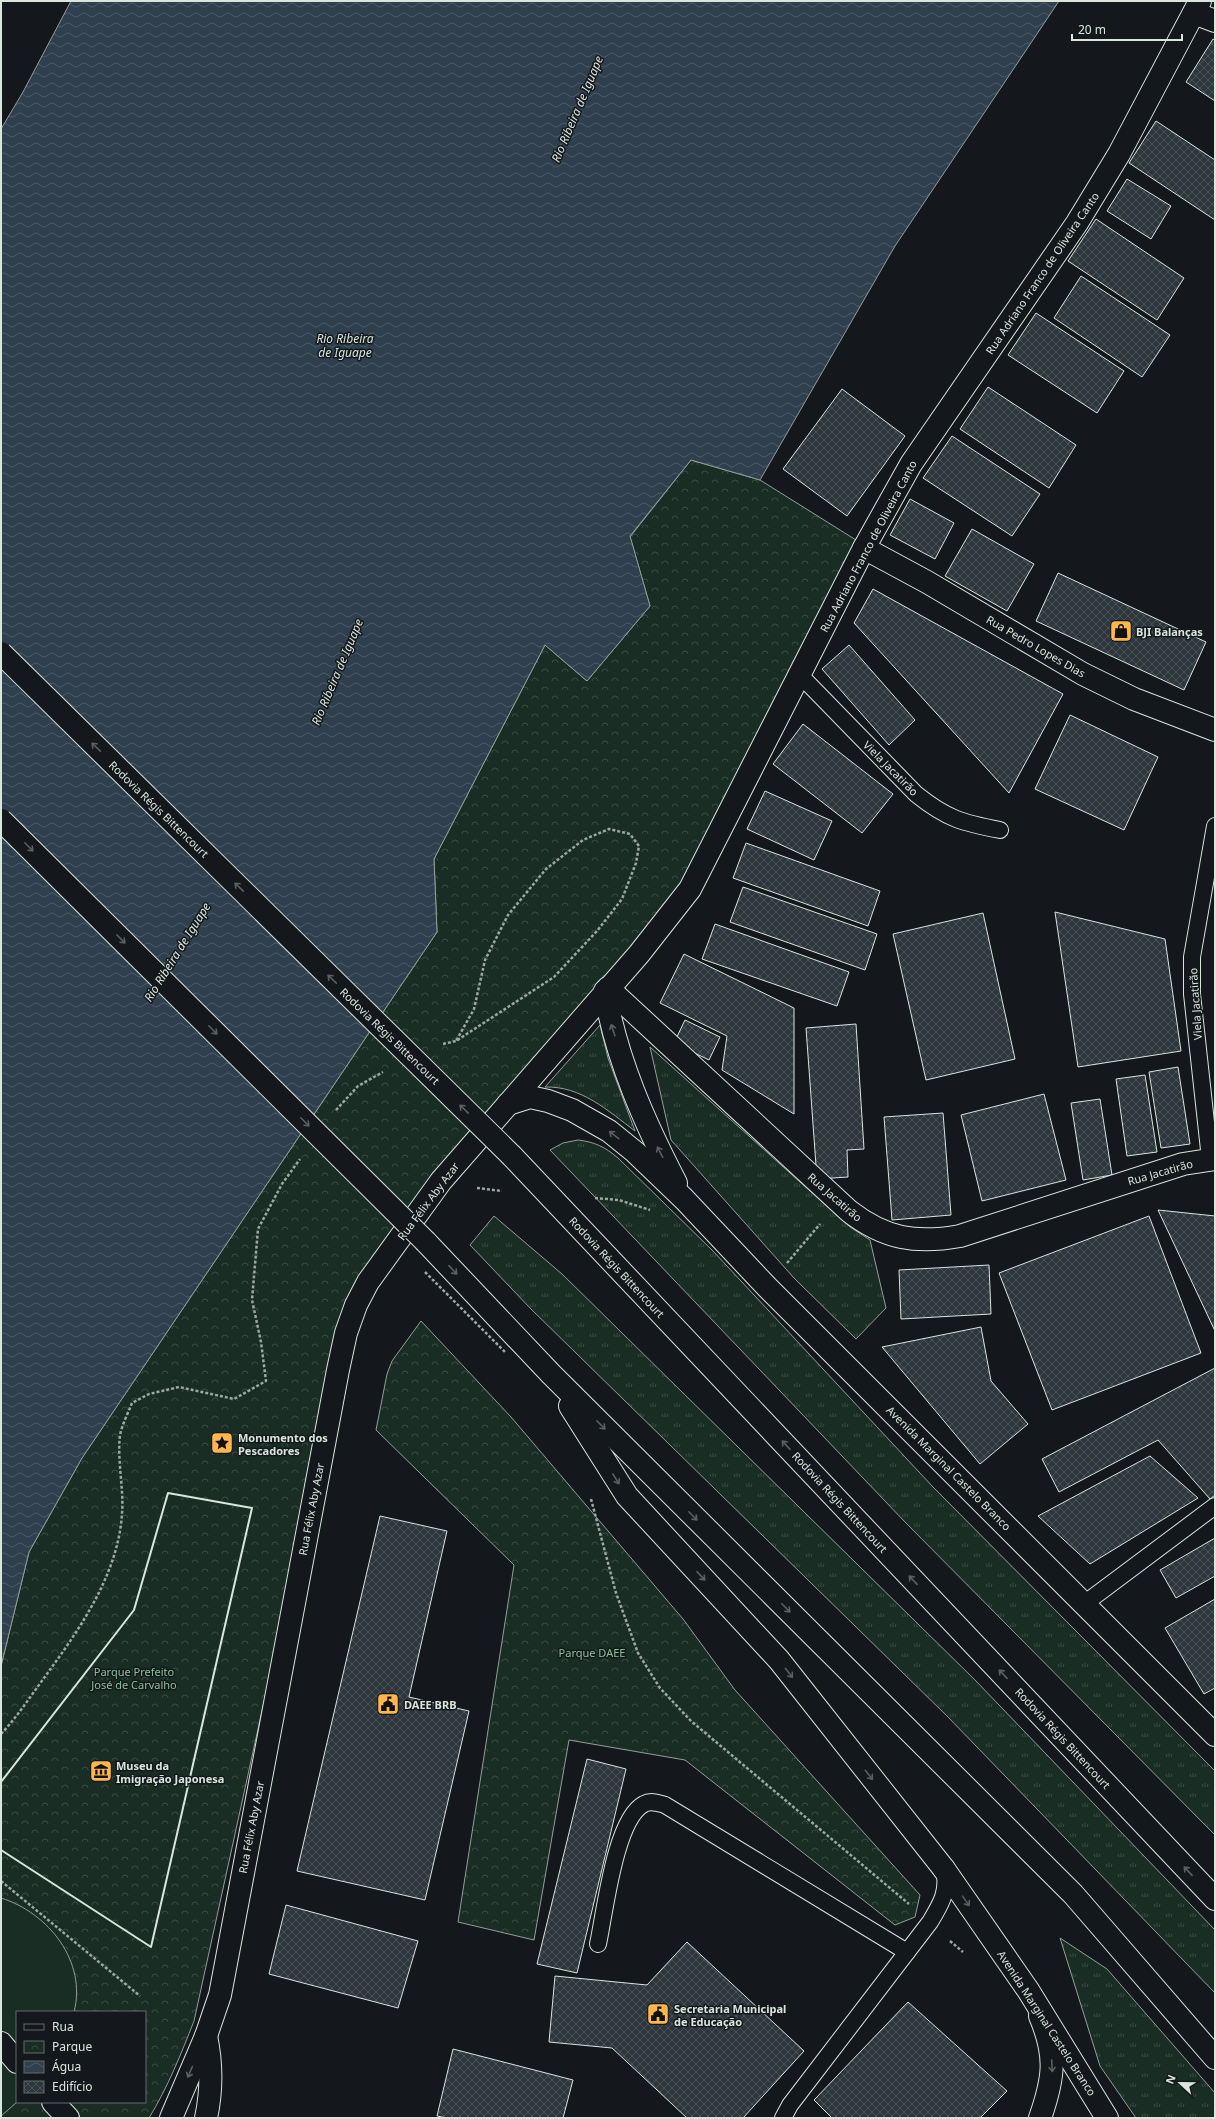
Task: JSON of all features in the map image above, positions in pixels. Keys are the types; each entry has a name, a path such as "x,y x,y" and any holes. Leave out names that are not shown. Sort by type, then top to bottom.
{"main road":[{"path":"1197,7 1215,21"},
{"name":"Rua Adriano Franco de Oliveira Canto","path":"606,990 639,954 690,889 864,548 911,464 1073,229 1119,154 1197,7"},
{"name":"Rua Pedro Lopes Dias","path":"864,548 927,582 1083,674 1134,699 1215,730"},
{"name":"Rodovia Régis Bittencourt","path":"1,654 512,1156 1215,1899"},
{"path":"1,820 426,1242 551,1374 1073,1894 1215,2058"},
{"name":"Rua Félix Aby Azar","path":"171,2118 206,2036 220,1995 346,1333 356,1305 368,1282 441,1181 606,990"},
{"name":"Avenida Marginal Castelo Branco","path":"606,990 609,1018 639,1105 650,1131 684,1199"},
{"name":"Rua Jacatirão","path":"606,990 839,1201 864,1222 896,1237 917,1240 936,1240 960,1236 1183,1164 1212,1159"},
{"name":"Avenida Marginal Castelo Branco","path":"508,1104 518,1099 539,1098 572,1110 609,1131 635,1152 684,1199 767,1286 1215,1735"},
{"name":"Avenida Marginal Castelo Branco","path":"551,1374 627,1496 779,1660 944,1869 1028,1990 1107,2118"},
{"path":"1028,1990 1045,2028 1053,2070 1040,2118"},
{"name":"Rua Félix Aby Azar","path":"206,2036 209,2052 211,2081 210,2098 206,2118"},
{"path":"1,2043 16,2061"},
{"path":"54,2103 68,2118"}],"lane":[{"name":"Viela Jacatirão","path":"800,675 916,794 937,811 964,823 1000,830"},
{"name":"Viela Jacatirão","path":"1212,1159 1192,994 1192,957 1215,826"},
{"path":"1084,1604 1215,1506"},
{"path":"598,1944 620,1838 628,1820 637,1808 646,1803 654,1802 665,1805 907,1952"},
{"path":"783,2118 790,2105 930,1922 945,1892 947,1881 944,1869"}],"path":[{"path":"442,1045 456,1040 554,977 597,931 622,899 636,863 639,846 630,834 609,829 583,840 546,869 508,915 485,960 474,1009 456,1040"},
{"path":"332,1115 358,1086 390,1068"},
{"path":"1,1734 13,1721 66,1648 90,1610 107,1572 116,1546 122,1514 120,1434 132,1404 149,1394 179,1387 234,1399 266,1381 261,1342 252,1300 258,1229 282,1184 304,1152"},
{"path":"767,1286 839,1201"},
{"path":"505,1352 510,1358"},
{"path":"588,1493 618,1600 638,1653 660,1688 691,1721 930,1922 963,1953"},
{"path":"1,1880 140,1996"}],"green space":[{"name":"Parque Prefeito José de Carvalho","path":"691,460 760,480 864,545 689,886 368,1277 338,1364 194,2021 174,2070 156,2106 149,2118 1,2118 1,1666 29,1552 82,1458 437,932 434,859 545,645 587,681 650,606 630,537"},
{"path":"600,1025 608,1058 635,1131 604,1108 582,1095 570,1090 545,1087"},
{"path":"650,1047 850,1227 870,1240 886,1308 856,1339 794,1278 671,1140"},
{"path":"578,1140 590,1142 600,1146 618,1158 713,1251 933,1487 1215,1771 1215,1835 905,1522 550,1150 563,1143"},
{"path":"494,1216 562,1274 975,1680 1215,1930 1215,1993 947,1716 531,1309 470,1245"},
{"name":"Parque DAEE","path":"421,1321 511,1417 683,1619 735,1690 920,1895 915,1917 895,1925 685,1760 569,1740 534,1940 458,1922 514,1565 376,1430 387,1374 392,1361"},
{"path":"1,1898 18,1905 49,1927 69,1958 75,1975 77,1993 74,2011 16,2011 16,2103 1,2116"},
{"path":"1060,1938 1107,1969 1215,2093 1215,2118 1136,2118 1100,2066"}],"water":[{"name":"Rio Ribeira de Iguape","path":"71,1 1059,1 895,246 760,480 691,460 630,536 650,606 587,681 545,645 434,859 437,932 82,1458 29,1552 1,1666 1,129 23,92"}],"building":[{"path":"1213,39 1215,40 1215,101 1186,82"},
{"path":"1156,121 1215,160 1215,220 1129,163"},
{"path":"1127,179 1171,206 1151,239 1107,211"},
{"path":"1096,219 1184,278 1157,320 1068,261"},
{"path":"1081,276 1170,335 1142,377 1054,318"},
{"path":"1036,313 1124,371 1097,413 1008,355"},
{"path":"988,387 1076,445 1049,488 960,429"},
{"path":"842,389 905,436 847,516 783,469"},
{"path":"952,436 1040,494 1012,536 923,478"},
{"path":"910,499 954,523 935,559 890,535"},
{"path":"972,529 1034,564 1007,611 945,576"},
{"name":"BJI Balanças","path":"1058,573 1206,642 1184,690 1036,621"},
{"path":"873,589 1063,694 1009,793 854,623"},
{"path":"849,645 915,720 889,745 822,669"},
{"path":"1070,715 1158,757 1124,830 1035,789"},
{"path":"803,724 893,794 862,833 773,764"},
{"path":"765,791 832,821 814,860 747,829"},
{"path":"746,843 880,891 868,926 733,878"},
{"path":"743,887 877,934 865,970 730,922"},
{"path":"1055,912 1165,939 1181,1051 1078,1067"},
{"path":"983,913 1015,1059 926,1080 893,934"},
{"path":"715,924 849,972 837,1006 702,959"},
{"path":"684,954 794,1008 794,1114 722,1070 727,1036 660,1003"},
{"path":"685,1020 720,1037 709,1060 674,1043"},
{"path":"856,1024 864,1149 847,1150 848,1177 817,1179 806,1028"},
{"path":"1178,1067 1190,1144 1161,1148 1149,1072"},
{"path":"1145,1075 1157,1152 1127,1156 1116,1079"},
{"path":"1044,1094 1066,1180 982,1201 961,1115"},
{"path":"1100,1099 1112,1175 1083,1180 1071,1103"},
{"path":"943,1113 951,1215 892,1220 884,1117"},
{"path":"1158,1210 1215,1216 1215,1331"},
{"path":"1149,1216 1201,1353 1052,1410 999,1273"},
{"path":"989,1265 991,1314 901,1319 899,1270"},
{"path":"981,1327 991,1381 1028,1424 980,1464 882,1347"},
{"path":"1215,1368 1215,1495 1210,1499 1158,1440 1059,1492 1042,1459"},
{"path":"1150,1456 1198,1498 1090,1564 1038,1516"},
{"name":"DAEE BRB","path":"380,1516 447,1531 409,1697 469,1711 425,1900 297,1871"},
{"path":"1215,1538 1215,1576 1176,1598 1160,1570"},
{"path":"1215,1599 1215,1688 1204,1694 1165,1628"},
{"path":"587,1759 626,1769 577,1973 537,1964"},
{"path":"286,1905 418,1941 398,2008 269,1974"},
{"name":"Secretaria Municipal de Educação","path":"687,1942 804,2051 743,2118 687,2118 612,2048 549,2042 555,1976 647,1985"},
{"path":"908,2002 1007,2091 980,2118 832,2118 814,2100"},
{"path":"453,2049 573,2080 563,2118 447,2118 437,2116"}],"wall":[{"path":"1,1782 134,1610 168,1493 252,1508 151,1947 1,1850"}],"place":[{"name":"BJI Balanças","path":"1121,631"},
{"name":"Monumento dos Pescadores","path":"222,1443"},
{"name":"DAEE BRB","path":"388,1704"},
{"name":"Museu da Imigração Japonesa","path":"101,1771"},
{"name":"Secretaria Municipal de Educação","path":"658,2014"}]}
